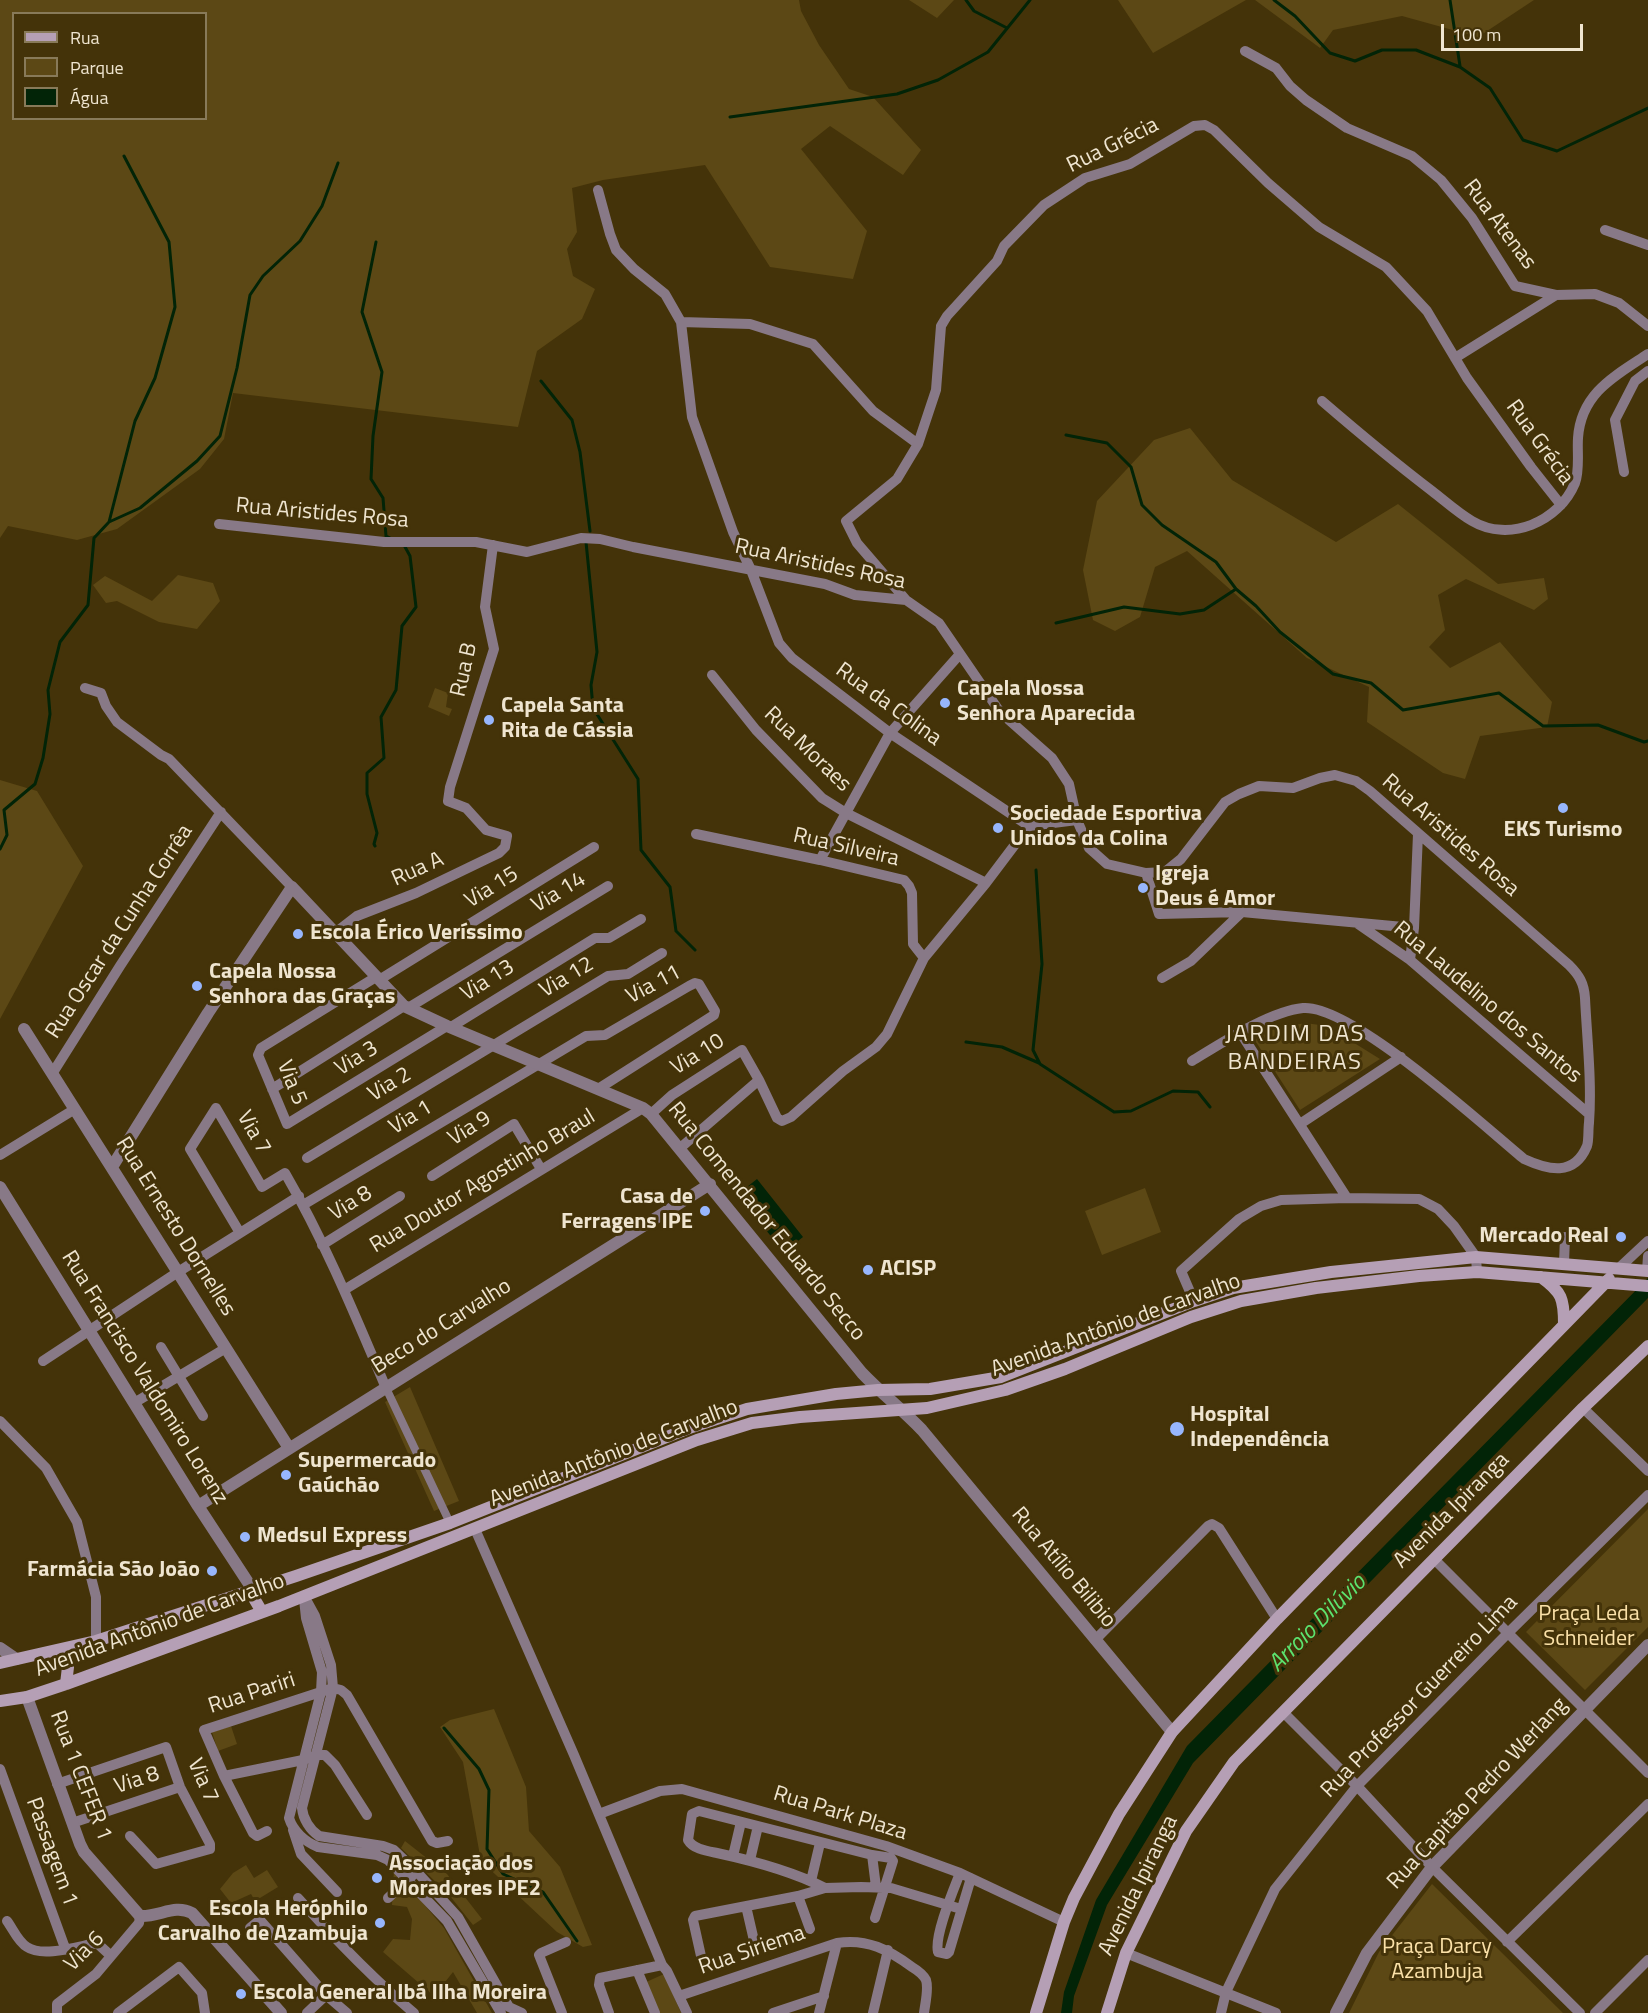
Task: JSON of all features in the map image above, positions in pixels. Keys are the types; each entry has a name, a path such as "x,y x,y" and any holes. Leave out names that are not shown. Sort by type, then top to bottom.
{"main road":[{"name":"Avenida Antônio de Carvalho","path":"0,1663 96,1641 296,1576 450,1523 692,1427 747,1409 836,1394 930,1389 1001,1377 1194,1301 1233,1288 1331,1272 1476,1257 1648,1271"},
{"path":"1036,2013 1064,1922 1074,1898 1119,1814 1172,1732 1277,1619 1618,1269"},
{"name":"Avenida Antônio de Carvalho","path":"0,1701 27,1696 66,1684 262,1612 697,1440 752,1423 800,1417 927,1408 1005,1390 1065,1369 1191,1317 1241,1301 1316,1288 1477,1272 1648,1286"},
{"path":"1540,1277 1557,1288 1564,1303 1564,1324"},
{"name":"Avenida Ipiranga","path":"1107,2013 1126,1953 1186,1831 1234,1762 1583,1408 1648,1346"},
{"path":"903,1410 930,1389"},
{"path":"296,1576 301,1582 304,1596"},
{"path":"253,1590 255,1600 262,1612"},
{"path":"56,1652 68,1667 66,1684"}],"street":[{"name":"Rua Atenas","path":"1245,51 1276,68 1290,86 1306,100 1347,128 1412,156 1441,180 1472,218 1515,286 1556,295 1595,294 1619,303 1648,326"},
{"name":"Rua Grécia","path":"906,600 857,543 846,521 897,479 918,444 936,390 941,326 947,316 997,261 1004,246 1044,205 1085,178 1130,164 1194,126 1205,125 1214,130 1268,183 1319,227 1386,267 1427,311 1455,358 1531,467 1561,505"},
{"name":"Rua da Colina","path":"598,190 616,250 634,269 665,294 681,322 692,417 733,532 752,570 779,643 792,658 890,733 1029,826"},
{"path":"1605,230 1648,245"},
{"path":"1455,358 1556,295"},
{"path":"681,322 750,324 813,344 873,411 918,444"},
{"path":"1322,401 1404,470 1472,522 1493,529 1524,529 1541,522 1561,505 1575,483 1578,434 1587,407 1603,384 1648,354"},
{"path":"1624,472 1615,420 1635,381 1648,371"},
{"name":"Rua Aristides Rosa","path":"219,524 384,542 476,542 527,552 581,538 600,539 825,584 855,595 906,600 939,623 1000,712 1052,758 1069,784 1077,820 1089,848 1107,864 1146,873 1165,872 1181,859 1225,802 1239,794 1259,786 1293,788 1335,775 1356,781 1371,791 1579,976 1584,987 1585,998 1589,1113 1587,1145 1577,1161 1568,1167 1542,1168 1524,1159 1401,1057"},
{"name":"Rua B","path":"493,545 485,608 494,649 450,787 448,801 466,808 486,830 507,836"},
{"path":"820,860 890,733 960,654"},
{"name":"Rua Moraes","path":"712,675 737,708 822,798 846,813 986,883"},
{"name":"Rua Comendador Eduardo Secco","path":"85,688 101,693 106,706 117,722 169,759 406,1007 647,1111 710,1184 878,1390 903,1410"},
{"name":"Rua Oscar da Cunha Corrêa","path":"52,1074 221,812"},
{"path":"680,1149 759,1080 777,1118 782,1120 791,1117 843,1071 876,1047 887,1034 924,958 986,883 1029,826 1077,820"},
{"name":"Rua Silveira","path":"696,834 904,880 912,893 913,944 924,958"},
{"path":"1410,960 1414,928 1418,834"},
{"name":"Rua A","path":"335,933 357,916 416,893 499,853 505,847 507,836"},
{"name":"Via 15","path":"378,978 594,848"},
{"name":"Rua Laudelino dos Santos","path":"1146,873 1160,914 1242,912 1414,928"},
{"name":"Via 14","path":"272,1089 608,886"},
{"path":"112,1167 208,1013 292,887"},
{"path":"1162,978 1191,961 1242,912"},
{"name":"Via 13","path":"449,1027 595,938 609,938 641,918"},
{"name":"Rua Laudelino dos Santos","path":"1358,924 1410,960 1589,1113"},
{"name":"Via 12","path":"494,1045 608,976 627,975 662,953"},
{"name":"Via 5","path":"287,1124 258,1055 261,1048 378,978"},
{"name":"Via 11","path":"538,1064 586,1036 605,1035 689,986 699,984 715,1011 714,1015 597,1089"},
{"path":"1192,1061 1240,1032 1301,1008 1311,1008 1338,1019 1401,1057 1300,1124"},
{"name":"Via 3","path":"287,1124 449,1027"},
{"name":"Rua Ernesto Dornelles","path":"24,1029 289,1448"},
{"path":"1240,1032 1347,1198"},
{"name":"Via 2","path":"307,1158 494,1045"},
{"name":"Via 10","path":"647,1111 742,1050 759,1080"},
{"name":"Via 1","path":"43,1360 240,1233 301,1201 538,1064"},
{"name":"Via 7","path":"240,1233 190,1149 216,1108 262,1187 285,1173 301,1201"},
{"path":"0,1155 75,1109"},
{"name":"Rua Doutor Agostinho Braul","path":"344,1290 541,1169 647,1111"},
{"name":"Via 9","path":"432,1176 514,1124 541,1169"},
{"name":"Beco do Carvalho","path":"198,1506 710,1184"},
{"name":"Rua Francisco Valdomiro Lorenz","path":"0,1187 198,1506 253,1590"},
{"name":"Via 8","path":"322,1245 400,1196"},
{"path":"1194,1301 1180,1271 1239,1220 1261,1206 1281,1200 1419,1199 1438,1209 1454,1226 1476,1257 1477,1272"},
{"path":"301,1201 450,1523"},
{"path":"1564,1263 1565,1237"},
{"path":"1618,1269 1648,1241"},
{"path":"1648,1256 1648,1271"},
{"path":"160,1347 203,1416"},
{"path":"134,1403 226,1348"},
{"path":"922,1430 927,1408"},
{"path":"1583,1408 1648,1471"},
{"name":"Rua Atílio Bilibio","path":"903,1410 1172,1732"},
{"path":"0,1421 46,1468 77,1522 96,1597 96,1641"},
{"name":"Rua Professor Guerreiro Lima","path":"1221,2013 1226,1992 1275,1889 1357,1786 1648,1495"},
{"path":"1095,1640 1212,1524 1219,1527 1277,1619"},
{"path":"475,1529 662,1965 668,1971 687,2013"},
{"path":"1434,1559 1648,1773"},
{"path":"304,1596 315,1616 331,1665 333,1688 302,1808 303,1816 314,1833 319,1836 383,1846 394,1850 413,1876"},
{"path":"304,1596 306,1618 322,1672 321,1692 290,1818 301,1854 337,1892"},
{"name":"Rua Capitão Pedro Werlang","path":"1336,2013 1367,1953 1432,1867 1648,1645"},
{"path":"0,1648 16,1659"},
{"path":"333,1688 347,1695 432,1841 437,1843 448,1841"},
{"name":"Rua Pariri","path":"267,1831 257,1836 253,1833 204,1730 333,1688"},
{"name":"Rua 1 CEFER 1","path":"27,1696 57,1784 84,1852 140,1916"},
{"path":"1282,1712 1357,1786 1432,1867 1580,2013"},
{"name":"Via 7","path":"57,1784 166,1747 180,1787 210,1844 208,1850 156,1864 130,1836"},
{"path":"224,1776 317,1755 328,1757 367,1815"},
{"name":"Passagem 1","path":"0,1769 65,1948"},
{"name":"Via 8","path":"72,1823 180,1787"},
{"name":"Rua Park Plaza","path":"598,1814 660,1791 682,1789 886,1846 960,1873 1064,1922"},
{"path":"1507,1942 1648,1804"},
{"path":"825,1888 750,1860 705,1850 689,1843 693,1814 699,1811 820,1843 891,1858 893,1861 880,1887 875,1918"},
{"path":"292,1827 303,1816"},
{"path":"733,1856 741,1822"},
{"path":"750,1860 758,1826"},
{"path":"292,1827 311,1845 377,1855 413,1876 458,1917 506,2011 522,2013"},
{"path":"811,1881 820,1843"},
{"path":"872,1855 880,1887"},
{"path":"960,1873 948,1905 937,1951 948,1953 971,1878"},
{"path":"388,1898 413,1876"},
{"path":"702,1956 693,1920 695,1916 798,1896 825,1888 880,1887 961,1909"},
{"path":"798,1896 810,1929"},
{"path":"298,1898 368,1972 414,2013"},
{"path":"746,1906 755,1945"},
{"path":"140,1916 178,1908 192,1913 281,2013"},
{"name":"Via 6","path":"57,2013 57,2004 96,1974 139,1923 140,1916"},
{"path":"250,1928 260,1920 326,1995 347,2013"},
{"path":"7,1921 21,1942 28,1948 46,1952 97,1943 111,1956"},
{"path":"939,1938 956,1927"},
{"name":"Rua Siriema","path":"680,1996 837,1943 850,1941 868,1943 888,1950 922,1974 926,1979 924,2013"},
{"path":"562,2013 539,1956 566,1942"},
{"path":"819,2013 837,1943"},
{"path":"873,2013 888,1950"},
{"path":"1126,1953 1276,2013"},
{"path":"1595,2013 1648,1960"},
{"path":"609,2013 598,1985 599,1980 603,1977 662,1965"},
{"path":"118,2013 179,1967 202,1993 205,2013"},
{"path":"637,1970 655,2013"},
{"path":"307,2013 326,1995"},
{"path":"773,2013 824,1996"}],"green space":[{"path":"0,0 799,0 801,11 819,45 849,89 873,97 921,150 903,175 830,126 801,149 867,231 853,279 770,267 705,165 603,180 572,188 577,232 567,249 573,276 595,289 582,319 537,351 518,427 233,393 224,439 200,469 117,529 77,540 8,526 0,538"},
{"path":"909,0 954,0 937,18"},
{"path":"1118,0 1246,0 1153,53"},
{"path":"1255,0 1534,0 1478,37 1402,16 1333,30 1320,48"},
{"path":"1190,428 1232,480 1336,542 1398,504 1498,584 1544,578 1548,599 1534,610 1466,579 1438,595 1445,630 1429,647 1450,668 1500,642 1552,702 1547,727 1480,736 1465,779 1443,773 1367,722 1369,687 1307,658 1187,551 1155,567 1140,617 1115,631 1093,620 1083,570 1097,501 1154,440"},
{"path":"178,575 213,583 220,601 197,629 159,622 117,601 106,603 93,585 105,576 152,601"},
{"path":"435,688 448,693 446,707 452,709 449,716 428,707"},
{"path":"0,780 37,791 83,866 0,1019"},
{"path":"1305,1023 1327,1026 1380,1059 1300,1110 1254,1039 1269,1030"},
{"path":"1145,1188 1161,1232 1102,1255 1085,1211"},
{"path":"410,1387 459,1501 434,1511 385,1402"},
{"name":"Praça Leda Schneider","path":"1648,1509 1648,1627 1585,1690 1526,1632"},
{"path":"494,1709 526,1787 529,1831 560,1867 592,1945 583,1947 557,1932 481,1861 463,1762 440,1727 450,1720"},
{"path":"231,1726 237,1744 218,1751 212,1732"},
{"path":"405,1841 447,1874 482,1919 473,1925 450,1896 401,1848"},
{"path":"246,1865 254,1878 267,1870 278,1887 255,1901 251,1894 231,1903 220,1889 233,1873"},
{"path":"394,1869 444,1928 492,2013 477,2013 453,1972 434,1996 383,1952 393,1939 410,1940 412,1919 407,1907 392,1905"},
{"name":"Praça Darcy Azambuja","path":"1432,1884 1563,2013 1349,2013 1379,1952"},
{"path":"664,1974 681,2013 657,2013 644,1983"}],"water":[{"path":"757,1179 803,1237 784,1252 737,1195"},
{"name":"Arroio Dilúvio","path":"1648,1278 1648,1298 1193,1763 1107,1905 1074,1996 1072,2013 1061,2013 1064,1992 1096,1900 1187,1746"}],"waterway":[{"path":"966,0 974,11 1007,28"},
{"path":"730,117 897,94 938,80 988,52 1030,0"},
{"path":"1274,0 1295,16 1330,53 1355,61 1382,50 1416,50 1460,67 1490,88 1523,140 1557,151 1648,108"},
{"path":"1450,0 1460,66"},
{"path":"109,522 135,421 155,378 175,307 169,242 124,156"},
{"path":"0,849 7,835 4,810 35,784 43,758 50,714 48,690 60,642 88,605 94,538 109,522 140,508 197,461 220,436 237,368 250,295 263,276 300,241 322,206 338,163"},
{"path":"376,242 362,312 382,372 373,436 371,479 383,498 386,536 390,538"},
{"path":"541,381 572,420 580,452 590,531"},
{"path":"1066,435 1107,443 1131,467 1142,505 1162,525 1216,562 1236,589 1256,606 1280,632 1333,674 1371,683 1403,710 1499,693 1543,726 1598,725 1644,742 1648,741"},
{"path":"586,542 597,652 591,685 593,708 638,779 641,850 670,887 676,931 695,950"},
{"path":"375,846 377,833 367,794 367,773 384,758 381,717 396,690 402,626 416,607 410,556 404,545"},
{"path":"1056,623 1124,607 1180,614 1204,610 1236,589"},
{"path":"1036,870 1042,964 1033,1050 1040,1064 1114,1112 1131,1111 1173,1091 1198,1092 1210,1107"},
{"path":"966,1042 1002,1047 1039,1063"},
{"path":"444,1728 479,1769 489,1790 487,1849 503,1874 543,1892 577,1941"}],"place":[{"name":"Capela Nossa Senhora Aparecida","path":"945,703"},
{"name":"Capela Santa Rita de Cássia","path":"489,720"},
{"name":"EKS Turismo","path":"1563,808"},
{"name":"Sociedade Esportiva Unidos da Colina","path":"998,828"},
{"name":"Igreja Deus é Amor","path":"1143,888"},
{"name":"Escola Érico Veríssimo","path":"298,934"},
{"name":"Capela Nossa Senhora das Graças","path":"197,986"},
{"name":"Casa de Ferragens IPE","path":"705,1211"},
{"name":"Mercado Real","path":"1621,1237"},
{"name":"ACISP","path":"868,1270"},
{"name":"Hospital Independência","path":"1177,1429"},
{"name":"Supermercado Gaúchão","path":"286,1475"},
{"name":"Medsul Express","path":"245,1537"},
{"name":"Farmácia São João","path":"212,1571"},
{"name":"Associação dos Moradores IPE2","path":"377,1878"},
{"name":"Escola Heróphilo Carvalho de Azambuja","path":"380,1923"},
{"name":"Escola General Ibá Ilha Moreira","path":"241,1994"}],"district":[{"name":"JARDIM DAS BANDEIRAS","path":"1295,1049"}]}
